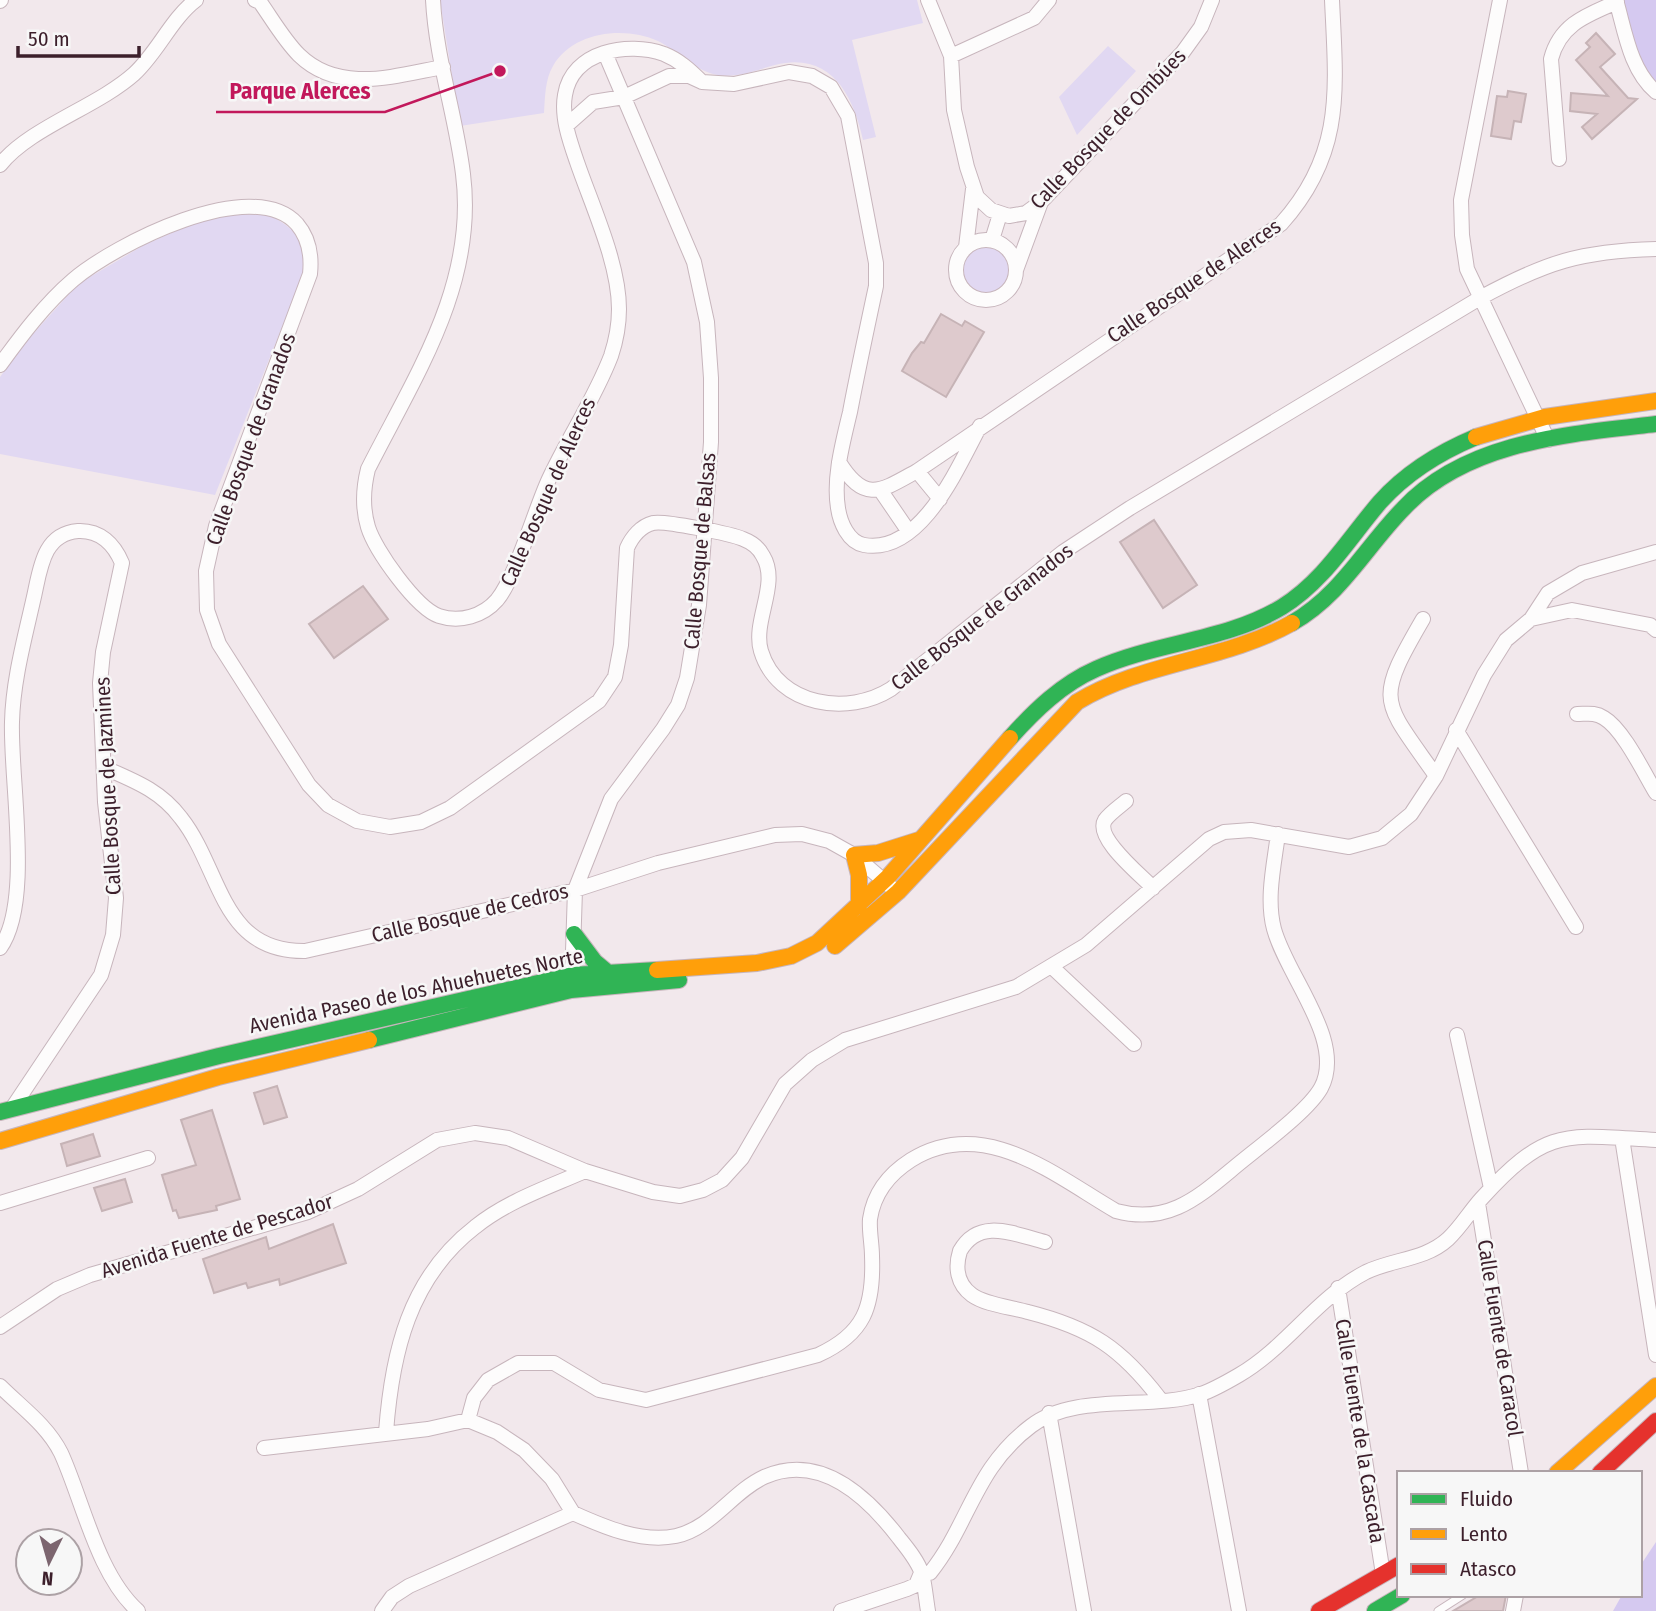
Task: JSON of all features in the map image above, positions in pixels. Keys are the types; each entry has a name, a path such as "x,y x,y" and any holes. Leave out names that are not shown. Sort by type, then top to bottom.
{"street":[{"path":"0,165 33,138 132,75 157,51 185,8 196,0"},
{"path":"255,0 260,2 297,54 317,70 343,78 370,80 443,67"},
{"name":"Calle Bosque de Alerces","path":"433,0 464,174 465,235 458,276 444,320 368,469 363,494 372,537 415,598 438,615 458,619 478,614 502,594 548,480 603,372 615,342 619,311 616,279 567,125 564,105 568,83 579,67 605,53 639,49 665,54 702,82"},
{"path":"928,0 951,56 954,110 973,189 966,247"},
{"path":"951,56 1034,18 1049,0"},
{"name":"Calle Bosque de Ombúes","path":"973,189 984,205 1000,214 1027,213 1041,202 1183,52 1201,27 1212,0"},
{"name":"Calle Bosque de Alerces","path":"881,491 917,471 1281,223 1295,209 1325,156 1334,120 1336,81 1332,0"},
{"path":"1500,0 1461,200 1462,235 1467,270 1548,440"},
{"path":"1559,159 1551,58 1554,48 1570,25 1617,1 1641,76 1656,92"},
{"name":"Calle Bosque de Balsas","path":"572,983 575,890 611,799 678,705 687,678 699,605 711,442 711,378 707,322 694,262 605,53"},
{"name":"Calle Bosque de Alerces","path":"567,125 593,102 624,97 669,76 689,76 702,82 734,84 778,73 800,73 831,88 848,117 874,239 876,274 839,462 838,507 845,531 860,544 884,546 909,532 940,499 980,426"},
{"path":"1016,270 1013,257 1004,246 992,240 978,241 966,247 958,257 955,271 958,284 967,294 979,300 993,300 1005,294 1013,283 1041,202"},
{"name":"Calle Bosque de Granados","path":"0,365 74,279 165,228 215,211 251,204 275,208 302,230 310,251 310,274 216,526 206,571 207,610 219,644 309,785 328,805 357,821 390,827 421,822 450,808 599,701 614,677 619,656 625,556 631,541 642,528 657,522 740,537 753,544 764,556 768,580 762,615 761,650 775,674 796,692 821,703 842,706 868,701 891,689 1063,552 1130,508 1480,298 1530,270 1565,259 1611,251 1656,249"},
{"path":"992,240 1000,214"},
{"name":"Avenida Paseo de los Ahuehuetes Norte","path":"0,1141 218,1077 607,972 757,963 785,958 808,949 827,936 859,906 891,887 924,838 1046,700 1070,682 1100,666 1225,631 1267,615 1320,577 1384,499 1424,462 1471,439 1539,417 1656,401"},
{"name":"Avenida Paseo de los Ahuehuetes Norte","path":"7,1110 219,1056 572,983 766,975 793,968 836,945 1077,702 1109,684 1231,649 1277,631 1306,615 1334,592 1405,505 1434,482 1474,460 1548,440 1656,424"},
{"path":"839,462 849,478 863,489 881,491 909,532"},
{"path":"917,471 940,499"},
{"name":"Calle Bosque de Jazmines","path":"0,948 9,933 16,906 12,746 17,674 44,553 55,540 79,531 106,539 122,563 103,652 100,683 116,898 108,956 101,975 7,1110"},
{"name":"Avenida Fuente de Pescador","path":"0,1327 58,1289 90,1275 308,1212 358,1189 437,1140 475,1133 508,1138 586,1171 653,1192 680,1196 703,1190 722,1180 742,1158 785,1084 812,1060 845,1040 1016,987 1052,967 1086,945 1202,844 1216,835 1251,830 1349,847 1382,838 1411,814 1436,776 1456,730 1506,640 1531,619 1548,593 1582,573 1656,552"},
{"path":"1531,619 1572,610 1650,625 1656,629"},
{"path":"1423,619 1395,666 1389,684 1390,704 1399,723 1436,776"},
{"path":"1577,714 1593,713 1606,718 1616,728 1656,793"},
{"path":"1456,730 1576,927"},
{"name":"Calle Bosque de Cedros","path":"105,768 149,787 172,807 190,830 233,917 261,942 283,950 305,951 575,890 658,863 775,835 815,836 854,855 891,887"},
{"path":"1126,801 1106,818 1105,837 1153,888"},
{"path":"468,1420 474,1398 488,1380 519,1363 554,1363 599,1390 646,1401 818,1354 844,1343 861,1323 870,1294 870,1220 877,1192 896,1169 925,1152 959,1143 987,1144 1022,1155 1116,1211 1130,1215 1160,1214 1191,1202 1311,1101 1322,1086 1327,1069 1325,1041 1285,960 1274,929 1271,903 1278,834"},
{"path":"859,906 859,875 854,855 902,847 924,838"},
{"path":"573,933 595,962 607,972"},
{"path":"1052,967 1133,1044"},
{"path":"1457,1035 1491,1188"},
{"path":"922,1573 930,1573 936,1566 979,1483 1000,1453 1049,1413 1199,1394 1240,1374 1281,1343 1338,1288 1369,1271 1431,1252 1449,1238 1491,1188 1527,1153 1555,1140 1588,1135 1656,1140"},
{"path":"1622,1138 1656,1355"},
{"path":"0,1203 148,1158"},
{"path":"386,1432 389,1391 399,1339 414,1298 445,1254 476,1226 521,1199 586,1171"},
{"name":"Calle Fuente de Caracol","path":"1478,1203 1521,1471"},
{"path":"1045,1242 994,1229 977,1233 960,1251 959,1278 963,1286 977,1298 1075,1326 1108,1345 1134,1366 1160,1399"},
{"name":"Calle Fuente de la Cascada","path":"1338,1288 1383,1574"},
{"path":"0,1386 35,1417 60,1452 98,1547 124,1596 138,1611"},
{"path":"1558,1471 1656,1386"},
{"path":"1199,1394 1239,1611"},
{"path":"1049,1413 1084,1611"},
{"path":"264,1448 428,1429 468,1420 498,1432 524,1450 552,1479 573,1513 624,1533 657,1537 679,1535 700,1526 761,1479 785,1471 810,1470 845,1483 892,1529 922,1573 928,1611"},
{"path":"1602,1471 1656,1421"},
{"path":"382,1611 392,1597 409,1586 573,1513"},
{"path":"1319,1611 1397,1566"},
{"path":"841,1611 906,1590 916,1585 922,1573"},
{"path":"1376,1611 1399,1597"}],"lane":[{"path":"1438,1611 1461,1597"}],"shaded area":[{"path":"440,0 917,0 923,23 852,40 876,137 863,140 853,107 845,92 824,70 811,64 794,62 740,74 718,75 695,66 658,41 645,36 616,33 586,39 562,54 548,77 544,113 460,126"},
{"path":"1623,0 1656,0 1656,84 1640,60"},
{"path":"1108,46 1136,71 1077,135 1059,97"},
{"path":"262,211 282,222 295,234 302,249 304,272 215,495 0,454 0,377 24,344 78,284 144,245 192,224 217,217"},
{"path":"986,245 1004,252 1011,270 1004,288 986,295 968,288 961,270 968,252"},
{"path":"1656,1542 1656,1611 1613,1611 1621,1597 1642,1597 1642,1563"}],"building":[{"path":"1596,33 1615,54 1600,67 1628,98 1637,99 1592,139 1582,127 1597,114 1570,111 1571,93 1608,96 1576,60 1590,47 1586,43"},
{"path":"1508,91 1526,94 1521,122 1514,121 1511,139 1491,136 1497,96 1507,97"},
{"path":"941,314 962,326 965,321 984,332 946,397 902,371 912,353 921,342 924,343"},
{"path":"1154,520 1197,585 1163,608 1120,542"},
{"path":"363,586 388,619 334,658 309,624"},
{"path":"277,1086 287,1117 264,1124 254,1093"},
{"path":"212,1110 240,1199 216,1206 217,1210 179,1218 176,1210 173,1211 162,1175 196,1165 181,1120"},
{"path":"93,1134 100,1156 67,1166 61,1144"},
{"path":"125,1179 132,1202 102,1211 94,1188"},
{"path":"333,1224 346,1263 280,1285 279,1279 248,1288 246,1283 214,1293 203,1259 266,1237 269,1249"},
{"path":"1477,1597 1506,1597 1503,1611 1453,1611"}],"traffic: fast":[{"path":"1292,623 1309,612 1339,585 1403,509 1428,486 1457,468 1488,455 1555,437 1656,424"},
{"path":"1010,738 1050,699 1072,682 1096,669 1142,653 1238,627 1282,607 1311,585 1380,502 1401,482 1449,449 1476,437"},
{"path":"574,934 595,962 607,972"},
{"path":"0,1112 219,1056 573,975 657,970"},
{"path":"369,1040 571,990 679,980"},
{"path":"1375,1611 1399,1597"}],"traffic: slow":[{"path":"1476,437 1545,417 1656,401"},
{"path":"835,946 898,892 1077,702 1129,678 1239,646 1292,623"},
{"path":"657,970 757,963 791,956 817,943 888,877 1010,738"},
{"path":"859,906 859,875 854,855 878,853 919,840"},
{"path":"0,1141 218,1077 369,1040"},
{"path":"1559,1471 1656,1386"}],"traffic: jam":[{"path":"1602,1471 1656,1421"},
{"path":"1319,1611 1397,1566"}],"place":[{"name":"Parque Alerces","path":"500,71"}]}
